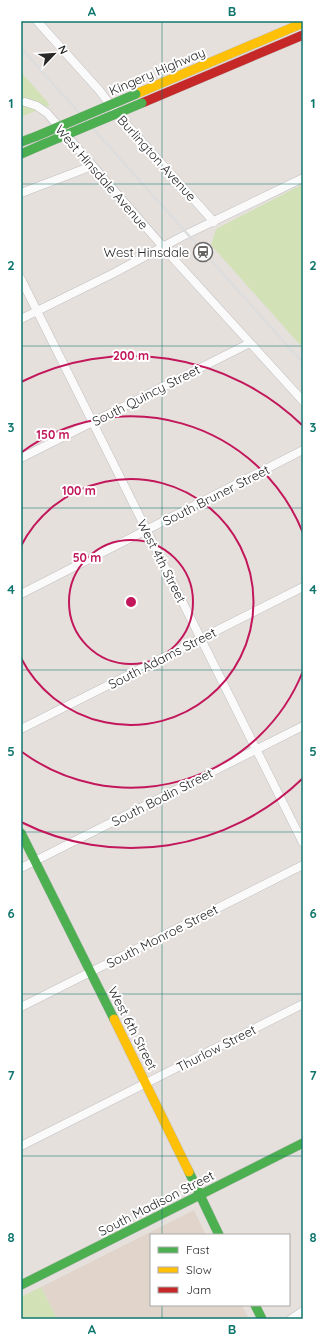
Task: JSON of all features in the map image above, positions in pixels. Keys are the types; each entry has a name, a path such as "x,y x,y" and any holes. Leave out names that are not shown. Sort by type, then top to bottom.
{"main road":[{"name":"Kingery Highway","path":"21,142 303,23"},
{"name":"Kingery Highway","path":"21,154 303,34"},
{"name":"West 6th Street","path":"21,833 172,1135 220,1234"},
{"name":"South Madison Street","path":"21,1285 303,1143"},
{"path":"256,1306 262,1319"}],"street":[{"name":"Burlington Avenue","path":"37,21 100,90 120,117 214,222"},
{"name":"West Hinsdale Avenue","path":"25,102 37,106 47,112 92,166 303,402"},
{"path":"21,193 92,166"},
{"path":"21,319 192,232 303,178"},
{"name":"West 4th Street","path":"21,279 303,843"},
{"name":"South Quincy Street","path":"21,458 250,342"},
{"name":"South Bruner Street","path":"21,594 303,450"},
{"name":"South Adams Street","path":"21,729 303,587"},
{"name":"South Bodin Street","path":"21,868 303,726"},
{"name":"South Monroe Street","path":"21,1007 303,865"},
{"name":"Thurlow Street","path":"21,1146 303,1004"},
{"path":"291,1319 303,1311"}],"shaded area":[{"path":"194,1210 206,1234 150,1234 150,1306 242,1306 249,1319 57,1319 41,1287"}],"green space":[{"path":"21,72 50,105 21,117"},
{"path":"303,184 303,348 211,245 216,229"},
{"path":"41,1287 57,1319 21,1319 21,1297"}],"railway":[{"path":"21,48 303,363"}],"traffic: fast":[{"path":"37,136 136,94"},
{"path":"44,144 142,103"},
{"path":"21,142 37,136"},
{"path":"21,154 44,144"},
{"path":"21,833 114,1019"},
{"path":"21,1285 303,1143"},
{"path":"189,1172 219,1234"},
{"path":"256,1306 262,1319"}],"traffic: slow":[{"path":"136,94 303,23"},
{"path":"114,1019 189,1172"}],"traffic: jam":[{"path":"142,103 303,35"}],"place":[{"name":"West Hinsdale","path":"203,252"}]}
